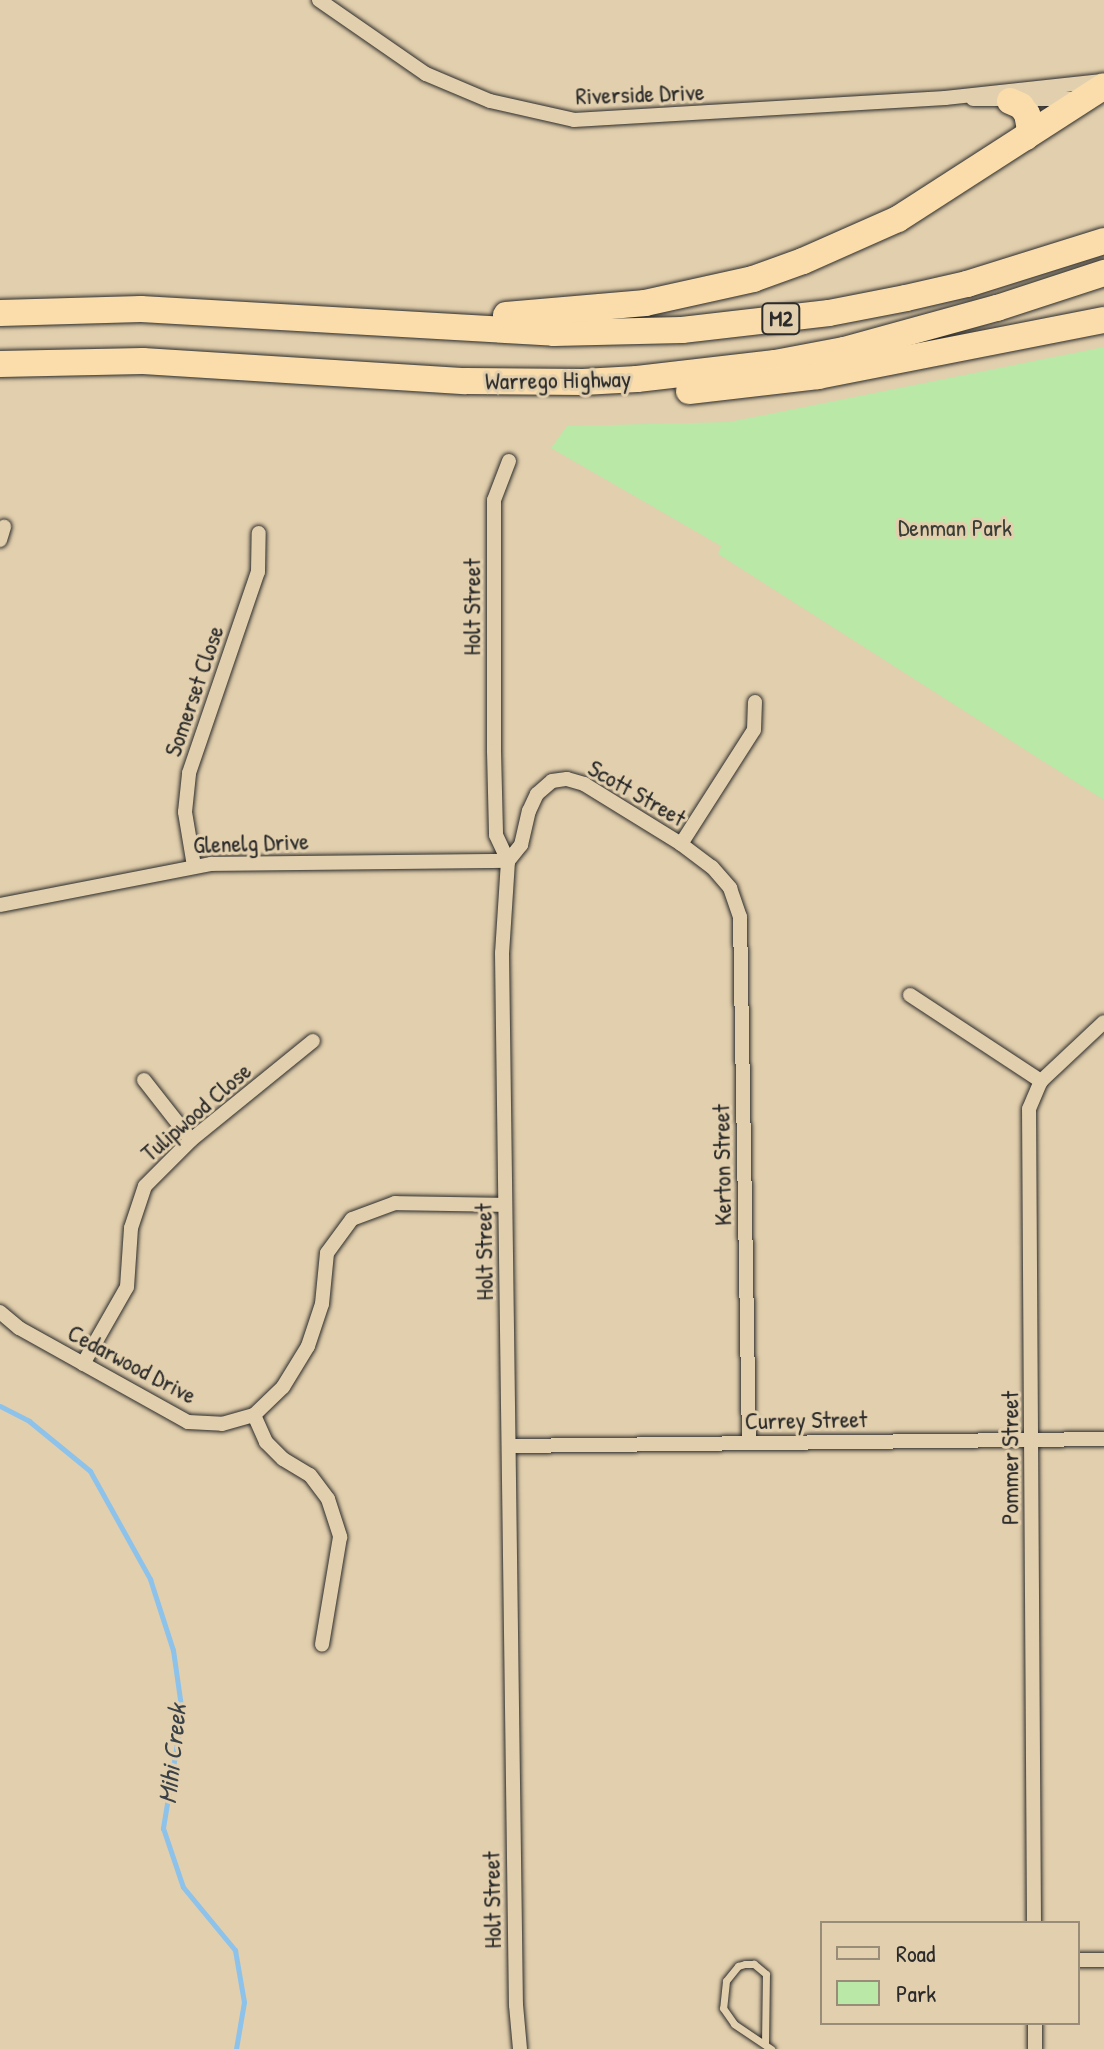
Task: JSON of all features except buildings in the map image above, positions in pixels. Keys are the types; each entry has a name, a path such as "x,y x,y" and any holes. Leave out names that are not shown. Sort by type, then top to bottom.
{"highway":[{"path":"448,327 489,315 589,310 645,303 753,279 898,219 1099,92"},
{"path":"1010,101 1026,111 1030,126 1026,137"},
{"name":"Warrego Highway","path":"0,313 141,309 448,327 612,332 752,323 829,313 967,284 1104,241"},
{"name":"Warrego Highway","path":"0,364 143,361 520,382 637,379 775,363 915,331 1104,273"},
{"path":"520,382 561,396 660,393 762,385 1104,320"}],"street":[{"name":"Riverside Drive","path":"319,0 426,74 490,101 552,117 596,120 945,98 1099,92"},
{"name":"Riverside Drive","path":"945,98 1010,101 1099,92"},
{"name":"Holt Street","path":"509,461 496,491 494,508 496,835 508,861 502,953 516,2005 520,2049"},
{"name":"Somerset Close","path":"194,866 185,812 189,773 258,572 259,533"},
{"path":"681,844 754,730 755,702"},
{"name":"Scott Street","path":"508,861 521,845 535,797 543,787 558,780 584,784 681,844 712,867 730,888"},
{"name":"Glenelg Drive","path":"0,905 194,866 508,861"},
{"name":"Kerton Street","path":"730,888 740,917 749,1442"},
{"path":"910,995 1041,1081"},
{"name":"Pommer Street","path":"1034,1921 1029,1109 1041,1081 1104,1022"},
{"name":"Tulipwood Close","path":"83,1364 127,1287 131,1228 145,1186 191,1140 313,1041"},
{"path":"144,1080 191,1140"},
{"path":"322,1644 340,1537 328,1499 310,1475 283,1459 266,1442 254,1415 283,1387 308,1346 322,1304 327,1253 352,1219 395,1203 505,1205"},
{"name":"Cedarwood Drive","path":"0,1312 19,1328 188,1422 222,1424 254,1415"},
{"name":"Currey Street","path":"509,1446 1104,1439"},
{"path":"1080,1960 1104,1960"},
{"path":"1035,2025 1035,2049"}],"lane":[{"path":"754,1964 766,1974 768,2046 734,2024 723,2008 726,1981 738,1966 754,1964"}],"green space":[{"name":"Denman Park","path":"1104,347 1104,800 718,554 721,546 551,448 567,426 729,422"}],"waterway":[{"name":"Mihi Creek","path":"0,1406 29,1421 90,1471 150,1579 173,1650 182,1713 163,1828 183,1887 235,1950 244,2002 236,2049"}]}
